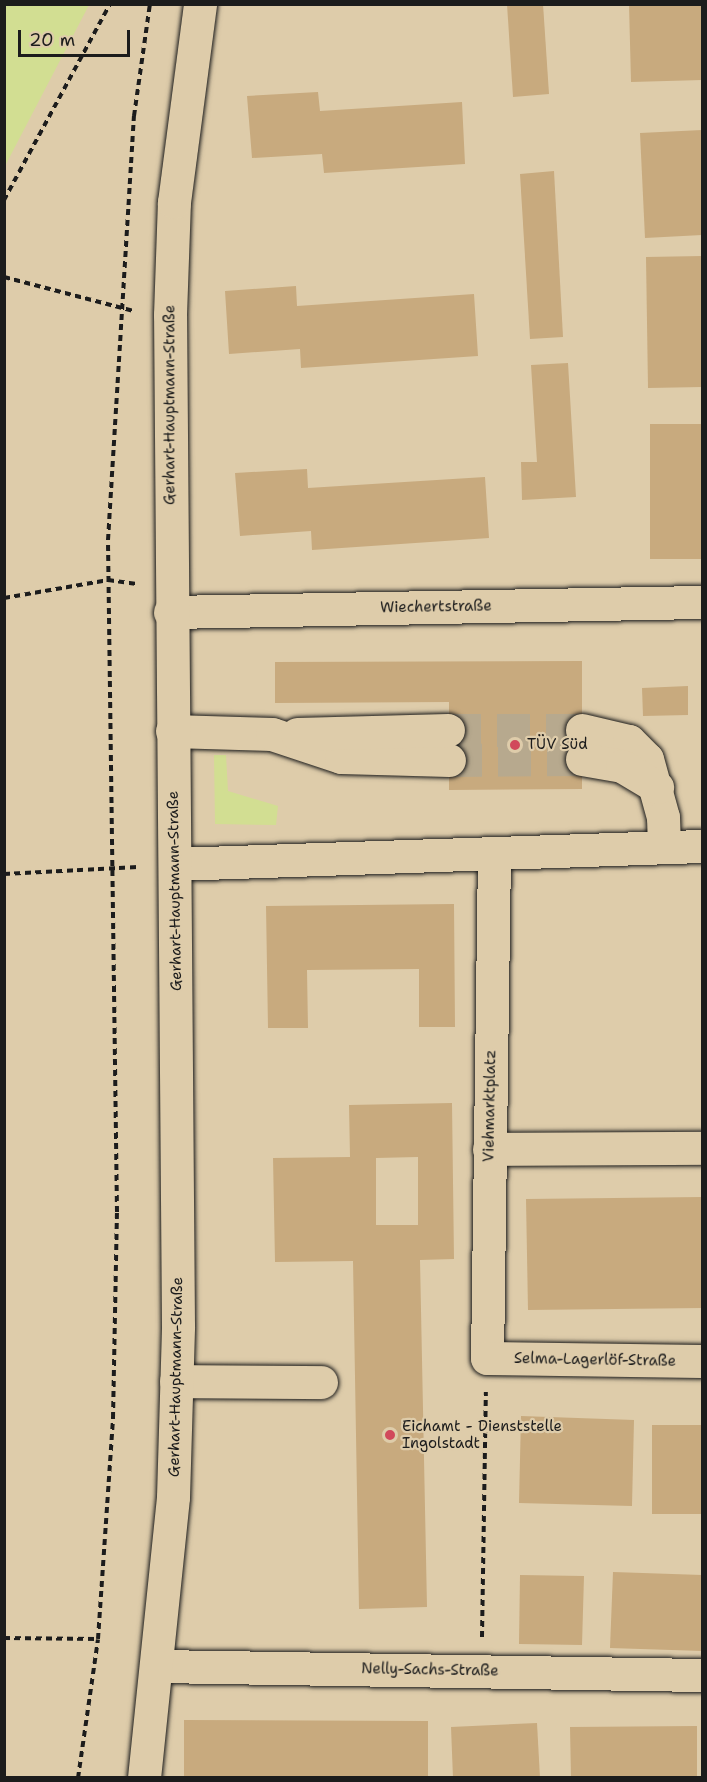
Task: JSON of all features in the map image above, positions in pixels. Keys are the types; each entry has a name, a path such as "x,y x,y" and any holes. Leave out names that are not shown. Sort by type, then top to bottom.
{"street":[{"name":"Gerhart-Hauptmann-Straße","path":"144,1778 158,1666 173,1497 176,1381 176,864 170,612 170,315 174,202 200,4"},
{"name":"Wiechertstraße","path":"170,612 702,602"},
{"path":"172,731 272,734 341,757 449,745"},
{"path":"582,745 629,741 647,759 657,787 664,846"},
{"path":"176,864 702,846"},
{"name":"Viehmarktplatz","path":"487,1359 494,854"},
{"path":"489,1149 702,1148"},
{"name":"Selma-Lagerlöf-Straße","path":"487,1359 702,1361"},
{"path":"176,1381 321,1382"},
{"name":"Nelly-Sachs-Straße","path":"158,1666 702,1675"}],"path":[{"path":"4,200 110,4"},
{"path":"78,1778 98,1639 113,1418 117,1212 108,870 108,580 134,116 150,4"},
{"path":"4,277 122,310 170,315"},
{"path":"4,598 108,580"},
{"path":"4,874 108,870 176,864"},
{"path":"481,1671 487,1359"},
{"path":"4,1638 98,1639"}],"green space":[{"path":"4,5 89,5 5,166"},
{"path":"214,755 226,755 228,791 278,806 276,825 215,824"}],"building":[{"path":"507,4 543,4 549,94 513,97"},
{"path":"629,4 702,4 702,80 631,82"},
{"path":"318,92 320,111 462,102 465,164 324,173 322,154 252,158 247,96"},
{"path":"702,130 702,235 645,238 640,133"},
{"path":"554,171 563,337 530,339 520,174"},
{"path":"702,256 702,387 648,388 646,257"},
{"path":"296,286 297,306 474,294 478,356 301,368 300,349 229,354 225,291"},
{"path":"568,363 576,497 522,500 521,462 537,462 531,365"},
{"path":"650,424 702,424 702,559 650,559"},
{"path":"307,469 308,488 485,477 489,538 312,550 311,531 240,536 235,473"},
{"path":"582,661 582,789 449,790 449,702 275,703 275,662"},
{"path":"688,686 688,715 643,716 642,688"},
{"path":"454,904 455,1027 419,1027 419,969 307,970 308,1028 268,1028 266,906"},
{"name":"Eichamt - Dienststelle Ingolstadt","path":"452,1103 454,1259 420,1260 427,1607 359,1609 353,1261 275,1262 273,1158 350,1157 349,1105","holes":["418,1157 418,1225 376,1225 376,1158"]},
{"path":"702,1197 702,1308 528,1310 526,1199"},
{"path":"521,1416 634,1420 632,1506 519,1503"},
{"path":"652,1425 702,1425 702,1514 652,1514"},
{"path":"613,1572 702,1575 702,1651 610,1648"},
{"path":"520,1575 584,1576 582,1645 519,1644"},
{"path":"184,1720 428,1721 428,1778 184,1778"},
{"path":"537,1723 540,1778 453,1778 451,1727"},
{"path":"697,1726 697,1778 571,1778 570,1727"}],"tunnel":[{"path":"448,730 582,730"},
{"path":"449,760 582,759"}],"place":[{"name":"TÜV Süd","path":"515,745"},
{"name":"Eichamt - Dienststelle Ingolstadt","path":"390,1435"}]}
